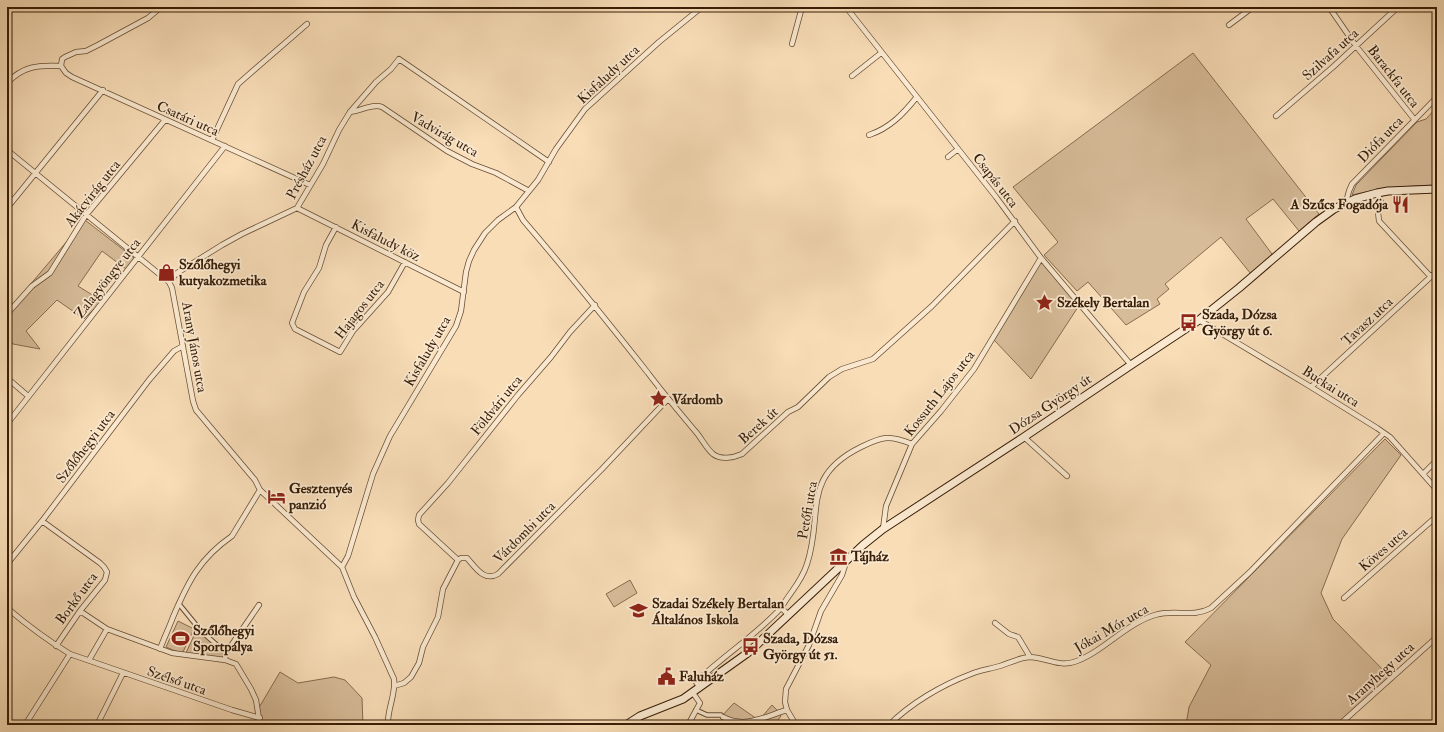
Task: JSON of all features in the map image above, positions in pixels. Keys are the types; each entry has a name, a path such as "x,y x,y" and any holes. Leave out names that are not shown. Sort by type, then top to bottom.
{"main road":[{"name":"Dózsa György út","path":"626,725 640,716 683,699 700,688 749,652 883,528 1024,437 1199,320 1316,222 1334,209 1346,202 1377,193 1388,191 1437,189"}],"street":[{"path":"7,83 30,67 46,65 60,66 62,59 70,54 86,51 98,45 148,18 161,7"},
{"name":"Kisfaludy utca","path":"342,567 348,556 373,474 390,436 456,326 461,311 467,267 474,250 486,231 516,206 538,180 570,128 585,109 659,42 702,7"},
{"path":"792,44 802,7"},
{"name":"Csapás utca","path":"846,7 916,98 1015,221 1041,258 1131,365"},
{"path":"1229,25 1253,7"},
{"name":"Barackfa utca","path":"1330,7 1356,46 1414,119"},
{"name":"Szilvafa utca","path":"1276,116 1398,7"},
{"path":"212,140 238,84 306,24"},
{"path":"852,76 881,53"},
{"name":"Présház utca","path":"169,282 177,273 222,245 297,208 323,164 339,130 350,112 376,82 391,69 399,58 548,162"},
{"name":"Csatári utca","path":"60,66 66,73 165,120 310,185"},
{"path":"7,208 103,90"},
{"name":"Diófa utca","path":"1346,202 1352,184 1437,97"},
{"path":"869,135 894,122 905,112 916,98"},
{"name":"Vadvirág utca","path":"350,112 379,106 447,151 472,164 496,173 529,191"},
{"name":"Akácvirág utca","path":"7,314 32,286 50,273 86,215 165,120"},
{"name":"Zalagyöngye utca","path":"7,424 225,146"},
{"path":"948,157 958,149"},
{"path":"7,150 169,282"},
{"path":"1377,193 1382,204 1378,212 1379,221 1430,277"},
{"name":"Berek út","path":"516,206 523,220 581,291 595,305 713,454 726,458 737,457 742,454 788,412 798,407 830,377 842,369 873,359 932,306 1015,221"},
{"name":"Kisfaludy köz","path":"297,208 464,292"},
{"name":"Hajagos utca","path":"336,227 326,245 319,268 304,292 292,323 295,329 340,352 353,331 388,292 405,262"},
{"name":"Kossuth Lajos utca","path":"883,528 886,506 912,444 941,411 974,369 1041,258"},
{"name":"Tavasz utca","path":"1311,387 1436,273"},
{"name":"Arany János utca","path":"169,282 174,292 193,401 196,410 255,480 260,490 342,567"},
{"name":"Földvári utca","path":"458,560 421,525 418,520 419,515 448,483 570,332 595,305"},
{"name":"Buckai utca","path":"1199,320 1311,387 1384,433 1437,490"},
{"name":"Szőlőhegyi utca","path":"7,564 42,521 149,380 174,351 183,346"},
{"path":"7,378 28,396"},
{"name":"Várdombi utca","path":"458,560 461,558 467,558 481,574 486,577 491,577 498,574 602,469 668,399"},
{"name":"Jókai Mór utca","path":"889,725 907,709 929,694 972,673 1030,657 1061,664 1073,662 1086,657 1148,617 1163,612 1193,614 1211,608 1250,572 1384,433"},
{"path":"1024,437 1067,476"},
{"name":"Petőfi utca","path":"781,608 785,600 800,581 808,564 818,494 821,483 829,470 848,454 869,443 886,438 898,438 912,444"},
{"path":"1423,474 1437,460"},
{"path":"160,648 189,582 199,566 232,536 260,490"},
{"name":"Köves utca","path":"1344,598 1437,516"},
{"name":"Borkő utca","path":"42,521 100,563 106,572 105,580 80,611 56,646"},
{"path":"394,686 404,683 411,677 419,663 423,647 438,617 443,589 458,560"},
{"path":"796,725 787,710 785,702 786,688 809,645 821,611 842,575 847,561"},
{"path":"342,567 354,597 375,636 390,669 394,686 388,714 388,725"},
{"path":"179,604 201,631 226,653"},
{"path":"225,660 226,653 259,606"},
{"name":"Szélső utca","path":"7,608 24,624 70,654 232,710 260,718"},
{"path":"700,688 696,682 739,645 758,631 781,608 789,615"},
{"path":"80,611 107,629 180,655 225,660 236,664 239,666 256,700 260,725"},
{"path":"995,623 1010,634 1018,637 1030,657"},
{"path":"89,660 107,629"},
{"name":"Aranyhegy utca","path":"1339,725 1437,637"},
{"path":"25,725 70,654"},
{"path":"97,725 123,673"},
{"path":"688,725 700,703 693,693"},
{"path":"695,712 705,715 722,716 734,721 754,721 787,710"}],"shaded area":[{"path":"1193,53 1319,214 1299,231 1273,199 1246,219 1272,254 1251,274 1221,237 1165,284 1169,289 1157,299 1160,304 1126,325 1088,282 1077,291 1044,255 1058,242 1013,187"},
{"path":"1437,107 1437,185 1394,188 1352,195 1356,185 1417,122 1426,119"},
{"path":"85,220 134,258 126,269 102,251 78,286 102,301 84,319 57,300 26,331 40,349 13,344 7,338 7,312"},
{"path":"1041,261 1080,304 1031,379 994,340"},
{"path":"1385,439 1401,455 1342,539 1321,593 1333,619 1393,680 1336,725 1186,725 1189,707 1211,665 1185,642"},
{"path":"630,580 637,593 614,607 606,594"},
{"name":"Szőlőhegyi Sportpálya","path":"178,621 194,629 182,654 166,647"},
{"path":"197,629 223,654 222,659 185,655"},
{"path":"280,672 298,683 334,677 345,680 362,698 363,725 262,725 257,711"},
{"path":"734,703 757,719 761,718 772,705 781,716 774,725 732,725 720,718"}],"place":[{"name":"A Szűcs Fogadója","path":"1401,204"},
{"name":"Szőlőhegyi kutyakozmetika","path":"166,272"},
{"name":"Székely Bertalan","path":"1044,302"},
{"name":"Szada, Dózsa György út 6.","path":"1189,322"},
{"name":"Várdomb","path":"659,399"},
{"name":"Gesztenyés panzió","path":"276,496"},
{"name":"Tájház","path":"838,556"},
{"name":"Szadai Székely Bertalan Általános Iskola","path":"639,611"},
{"name":"Szőlőhegyi Sportpálya","path":"180,638"},
{"name":"Szada, Dózsa György út 51.","path":"750,646"},
{"name":"Faluház","path":"666,676"}]}
